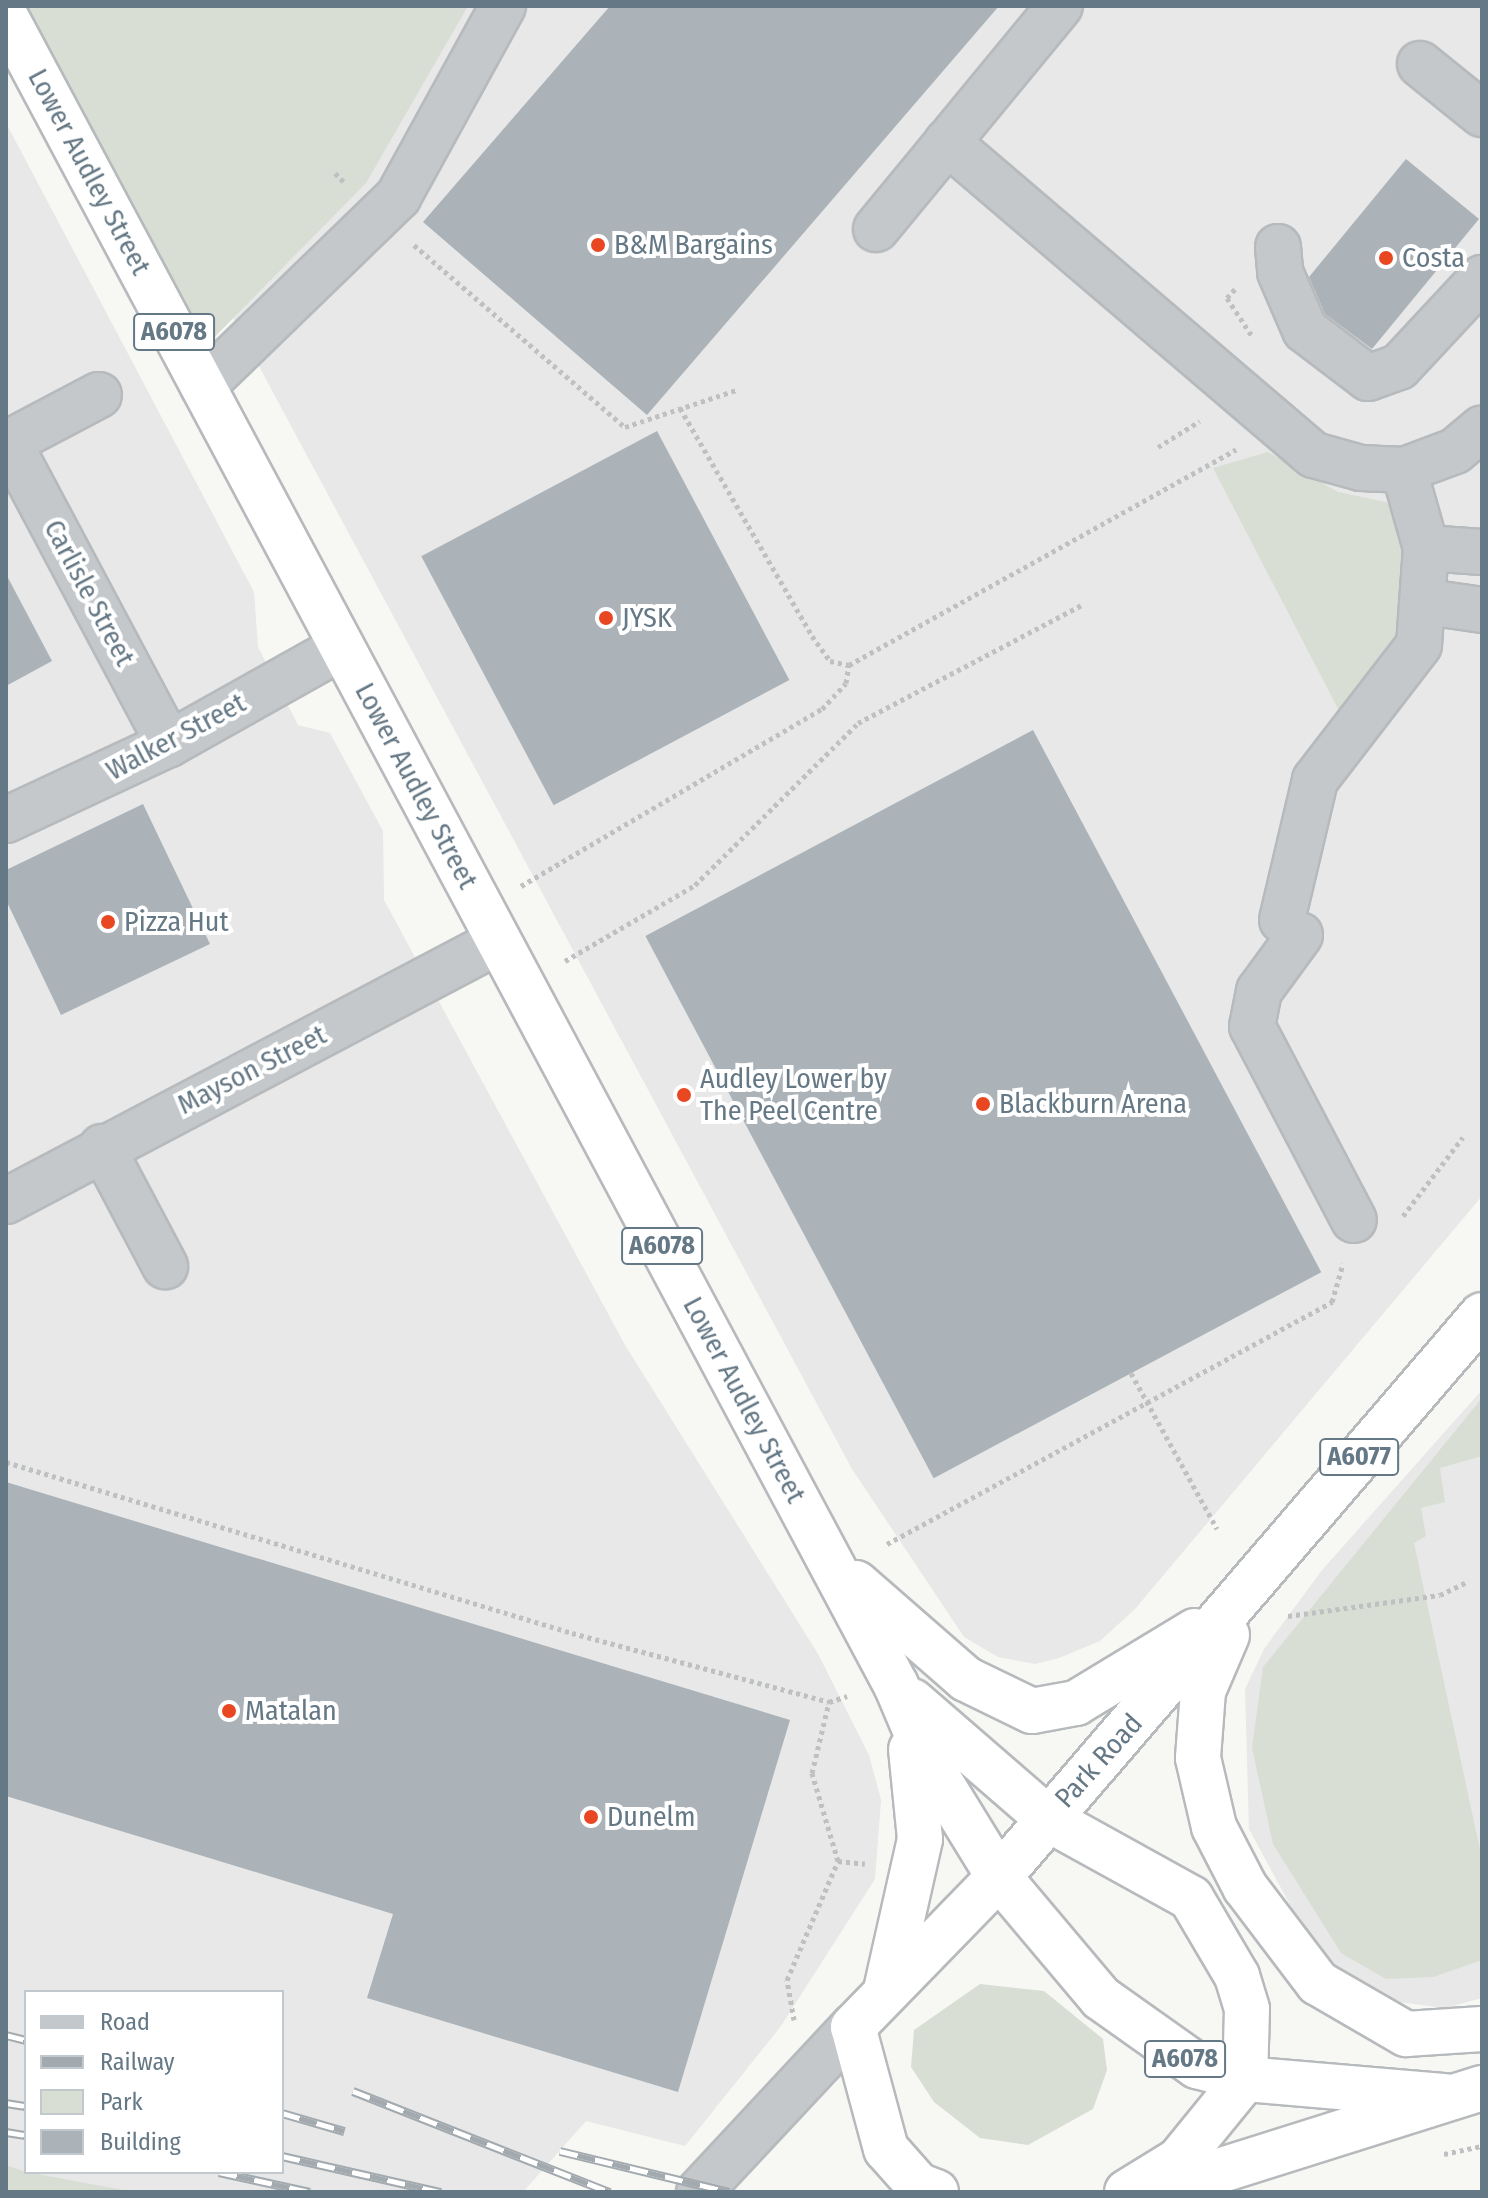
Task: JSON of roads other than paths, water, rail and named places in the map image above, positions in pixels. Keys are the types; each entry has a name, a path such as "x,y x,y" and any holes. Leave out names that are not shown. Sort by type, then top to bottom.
{"highway":[{"name":"Lower Audley Street","path":"12,43 203,386 491,925 896,1685 930,1765 999,1877"},
{"name":"Park Road","path":"853,2027 999,1877 1241,1602 1482,1315"},
{"name":"Lower Audley Street","path":"826,1555 966,1679 1032,1711 1076,1703 1241,1602"},
{"path":"1241,1602 1203,1691 1199,1724 1206,1800 1226,1854 1318,1983 1406,2034 1482,2029"},
{"path":"896,1685 1048,1819 1179,1888 1202,1909 1247,2009 1245,2079 1179,2160 1127,2192"},
{"path":"886,1990 920,1839 896,1685"},
{"name":"A6078","path":"999,1877 1130,2025 1197,2066 1245,2079 1463,2092"},
{"path":"853,2027 886,2149 918,2185 936,2192"},
{"path":"1152,2192 1463,2092"}],"street":[{"path":"203,386 398,197 503,6"},
{"path":"876,229 1060,6"},
{"path":"1420,64 1482,114"},
{"path":"947,142 1314,455 1361,468 1404,470 1455,451 1482,428"},
{"path":"1278,247 1280,272 1305,330 1368,378 1399,367 1482,278"},
{"name":"Carlisle Street","path":"99,395 7,443 169,744"},
{"path":"1374,1223 1252,1026 1259,991 1291,927 1315,780 1419,645 1427,602 1426,548 1404,470"},
{"path":"1426,548 1482,552"},
{"path":"1427,602 1482,610"},
{"name":"Walker Street","path":"6,820 169,744 342,647"},
{"name":"Mayson Street","path":"6,1201 491,925"},
{"path":"102,1147 165,1266"},
{"name":"Park Road","path":"699,2192 853,2027"}],"railway":[{"path":"6,2035 24,2040"},
{"path":"353,2091 610,2192"},
{"path":"6,2103 24,2106"},
{"path":"284,2114 344,2131"},
{"path":"6,2132 24,2135"},
{"path":"560,2151 729,2192"},
{"path":"284,2156 441,2192"},
{"path":"228,2174 310,2192"}],"place":[{"name":"B&M Bargains","path":"598,245"},
{"name":"Costa","path":"1386,258"},
{"name":"JYSK","path":"606,618"},
{"name":"Pizza Hut","path":"108,922"},
{"name":"Audley Lower by The Peel Centre","path":"684,1095"},
{"name":"Blackburn Arena","path":"983,1104"},
{"name":"Matalan","path":"229,1711"},
{"name":"Dunelm","path":"591,1817"}]}
